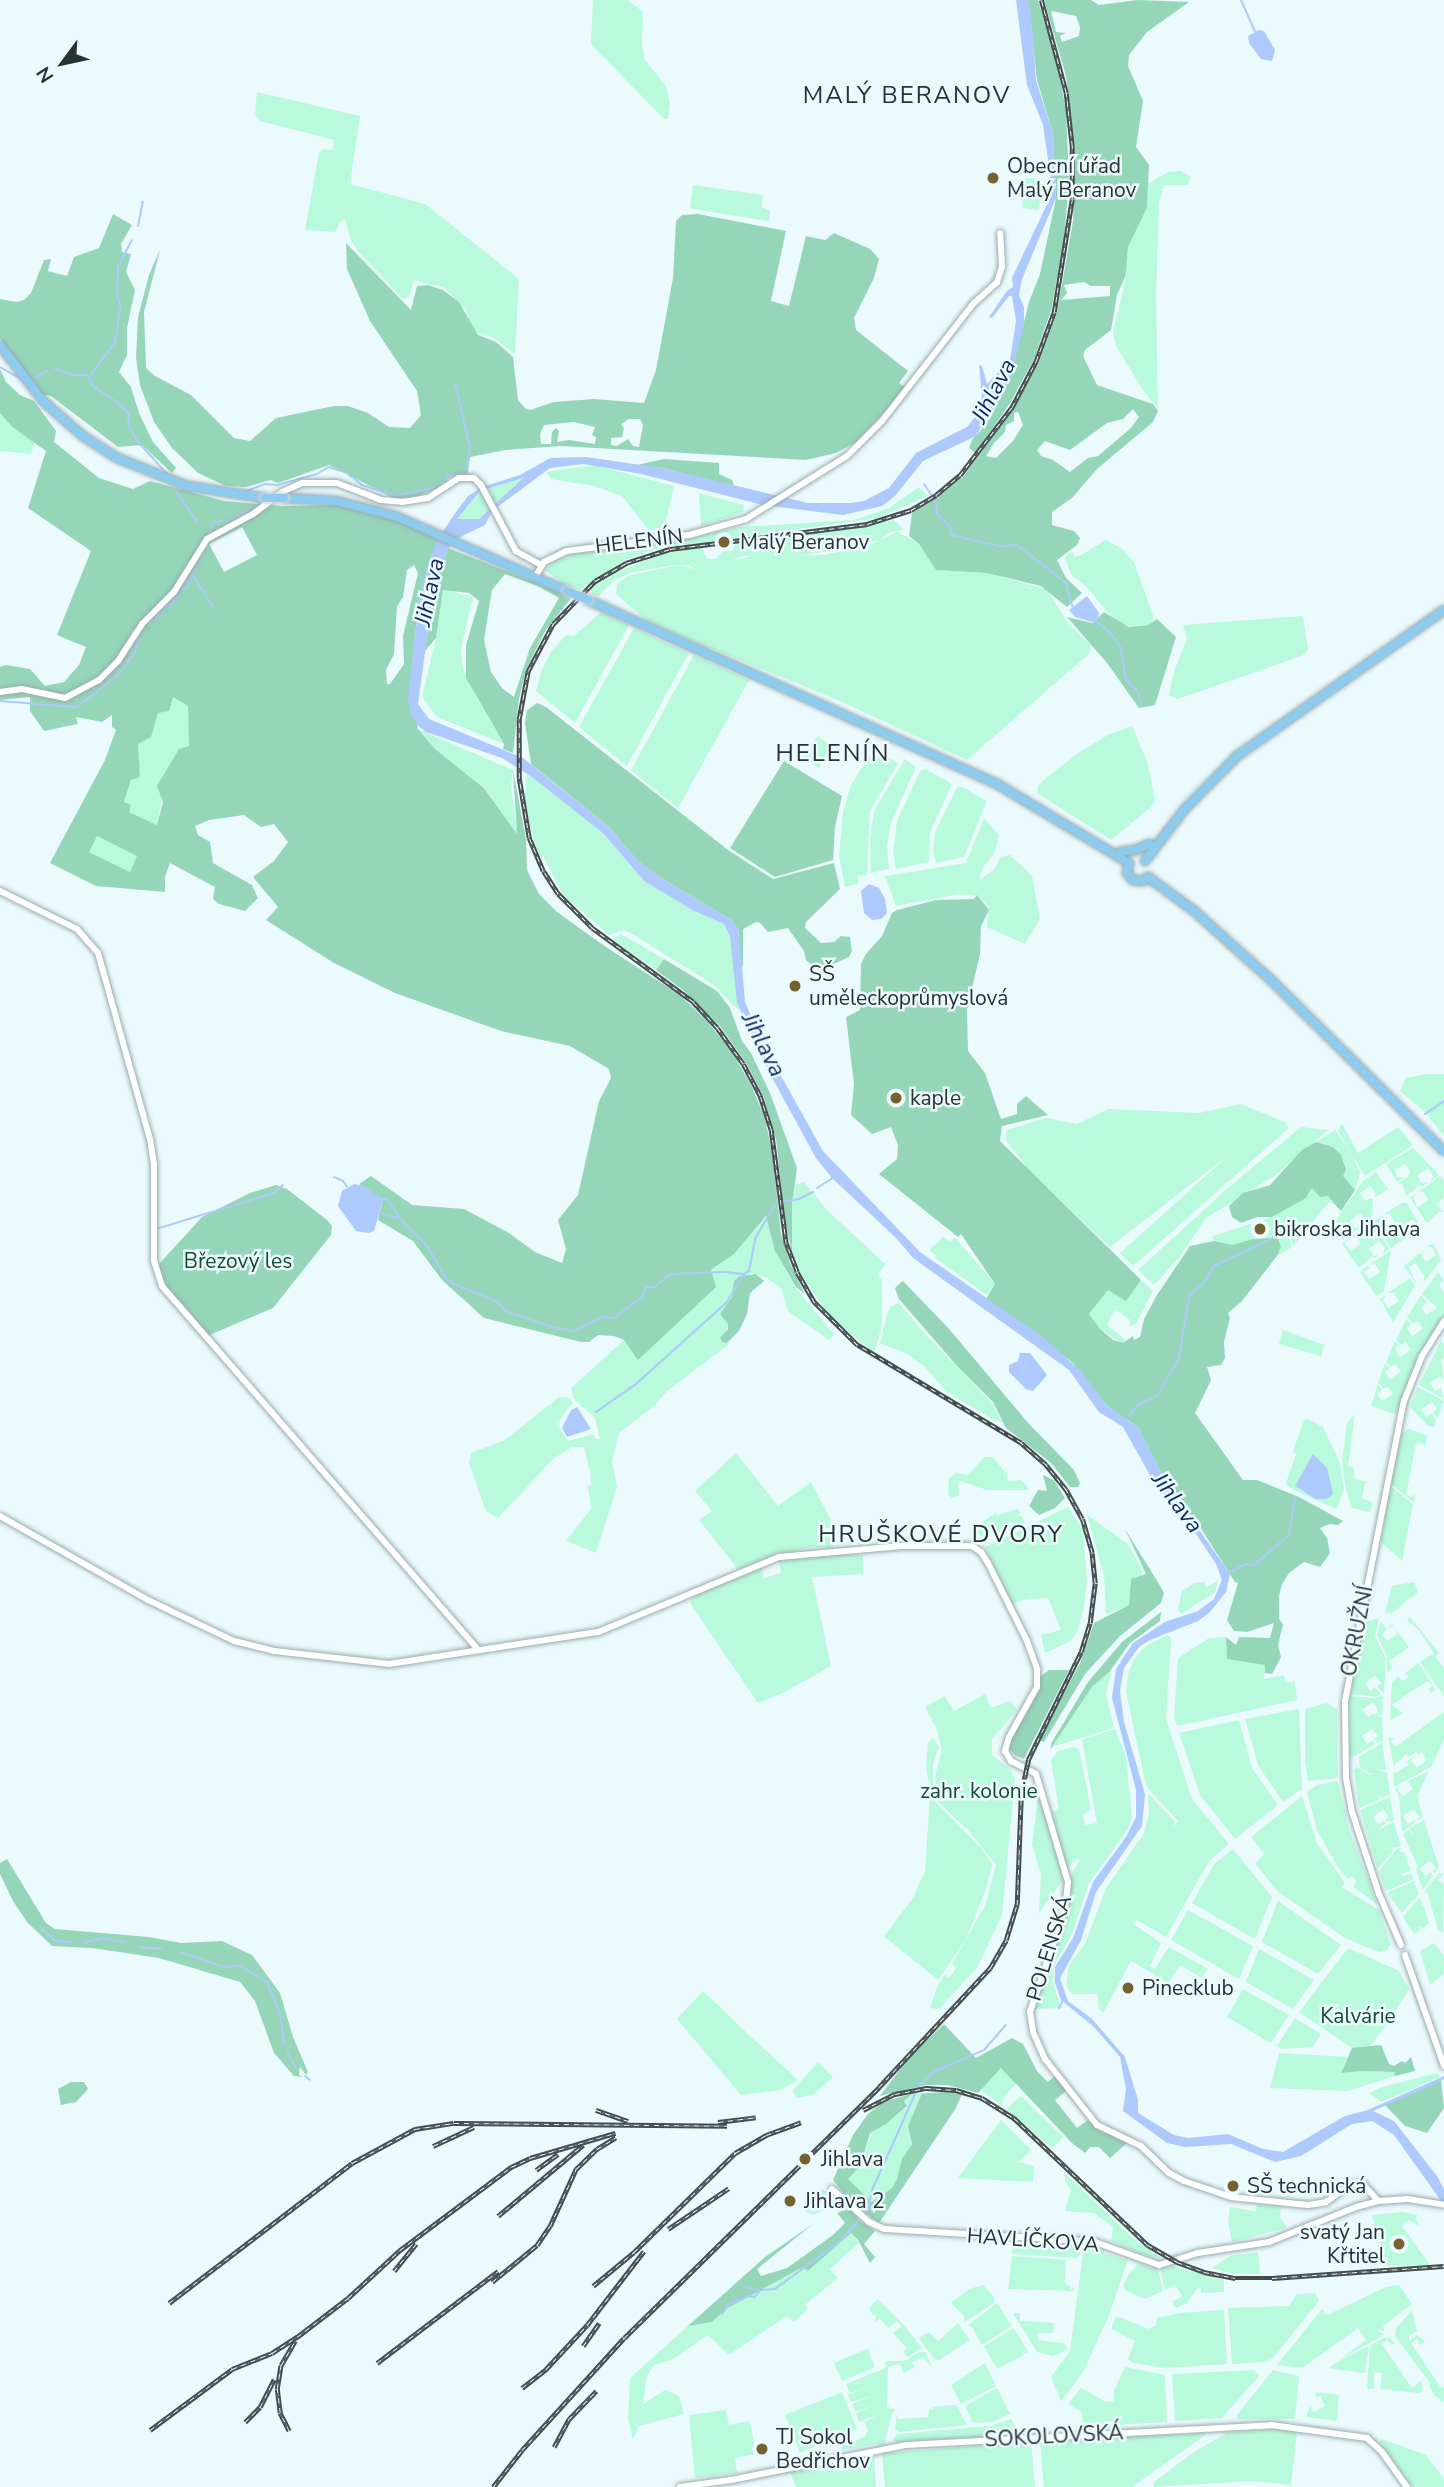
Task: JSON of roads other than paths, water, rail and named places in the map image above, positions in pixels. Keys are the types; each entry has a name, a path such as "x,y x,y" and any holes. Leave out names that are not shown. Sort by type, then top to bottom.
{"main road":[{"path":"0,345 44,402 94,443 148,472 201,490 352,504 396,516 997,784 1129,863"},
{"path":"1145,861 1194,799 1237,757 1444,610"},
{"path":"1117,856 1121,852 1136,850 1149,844 1155,846"},
{"path":"1135,859 1145,861 1150,868 1148,877 1143,881 1133,880 1127,873 1129,863 1135,859"},
{"path":"1148,877 1233,945 1444,1151"}],"street":[{"name":"HELENÍN","path":"541,565 566,551 689,535 752,516 863,441 923,372 974,303 997,282 1002,267 1000,233"},
{"path":"0,692 22,689 65,698 99,680 118,661 142,624 174,592 209,537 253,514 286,489 307,482 337,483 381,500 402,502 428,498 459,478 474,478 481,485 516,551 541,565 534,577"},
{"path":"0,891 77,929 98,953 150,1139 156,1270 169,1296 478,1649"},
{"name":"OKRUŽNÍ","path":"1444,1321 1422,1356 1404,1402 1345,1701 1345,1760 1349,1794 1360,1839 1401,1945 1408,1948 1405,1955 1444,2066"},
{"path":"0,1516 160,1606 234,1642 274,1651 389,1664 478,1649"},
{"name":"POLENSKÁ","path":"478,1649 605,1630 779,1557 902,1546 972,1546 981,1552 988,1563 1027,1641 1037,1669 1037,1687 1005,1748 1009,1759 1036,1773 1069,1892 1032,2001 1030,2021 1045,2059 1086,2112 1105,2130 1141,2146 1169,2174 1222,2195 1272,2203 1317,2204 1357,2183 1366,2185 1377,2201"},
{"name":"HAVLÍČKOVA","path":"832,2189 869,2222 885,2229 1096,2242 1159,2265 1198,2253 1269,2242 1377,2201 1431,2202 1444,2205"},
{"name":"SOKOLOVSKÁ","path":"680,2487 732,2480 906,2445 1270,2425 1367,2438 1382,2452 1407,2487"}],"water":[{"path":"1016,0 1028,0 1031,12 1036,80 1053,134 1056,198 1022,279 1019,295 1024,307 1024,325 1011,374 976,436 923,461 895,496 882,506 843,515 763,505 641,474 584,464 550,468 492,511 485,525 458,538 448,548 433,593 418,704 429,719 523,758 608,826 637,860 656,875 733,921 739,931 745,1002 762,1042 823,1151 920,1252 1044,1338 1081,1371 1107,1406 1138,1427 1166,1482 1230,1574 1226,1592 1209,1613 1198,1621 1139,1647 1124,1668 1120,1691 1124,1722 1145,1794 1142,1826 1096,1892 1081,1940 1060,1978 1068,2001 1092,2019 1125,2057 1138,2100 1138,2113 1174,2135 1188,2138 1228,2134 1263,2149 1283,2152 1345,2116 1368,2110 1444,2076 1444,2079 1431,2086 1373,2111 1394,2121 1437,2176 1444,2189 1444,2205 1394,2135 1372,2121 1352,2124 1301,2156 1275,2162 1231,2144 1185,2147 1167,2143 1123,2111 1126,2089 1120,2057 1094,2027 1061,2000 1055,1983 1055,1967 1073,1938 1093,1882 1126,1837 1136,1817 1136,1790 1112,1698 1116,1669 1133,1643 1165,1622 1198,1611 1214,1599 1222,1580 1216,1564 1181,1511 1156,1486 1123,1427 1099,1412 1069,1370 913,1258 896,1238 832,1178 816,1158 770,1074 737,1003 730,936 724,924 692,910 644,881 604,834 532,777 502,758 426,732 417,725 411,715 408,699 419,599 426,570 438,539 453,516 468,496 482,487 520,475 550,458 586,457 662,468 808,503 851,503 864,501 889,488 916,453 967,427 975,417 982,396 979,365 982,366 987,384 1010,360 1016,321 1012,296 1009,296 992,318 989,317 1007,291 1013,287 1012,278 1051,196 1043,125 1027,85","holes":["523,478 479,519 457,519 480,491"]},
{"path":"1259,30 1264,31 1275,50 1272,61 1261,59 1249,43 1248,36"},
{"path":"1087,596 1099,613 1098,619 1092,622 1075,617 1069,610"},
{"path":"869,884 879,888 885,899 887,913 881,919 872,920 864,913 861,891"},
{"path":"354,1184 365,1186 383,1200 374,1231 369,1233 356,1231 338,1206 342,1191"},
{"path":"1020,1353 1030,1353 1047,1375 1033,1391 1026,1389 1009,1372 1009,1365 1018,1361"},
{"path":"577,1407 591,1429 567,1437 562,1428 571,1410"},
{"path":"1313,1454 1327,1468 1333,1494 1327,1499 1316,1499 1295,1486"}],"waterway":[{"path":"1241,0 1255,31"},
{"path":"138,226 143,201"},
{"path":"90,376 115,342 121,305 117,296 118,267 132,240"},
{"path":"0,367 23,380"},
{"path":"54,368 72,375 87,375 93,386 117,402 129,414 128,425 139,443 167,474"},
{"path":"32,379 47,371"},
{"path":"455,383 470,447 467,470"},
{"path":"244,492 265,484 277,485 317,474 328,467 345,472 362,485 395,496 438,487 445,484 447,476 468,473"},
{"path":"924,484 936,502 937,514 950,527 952,535 998,546 1017,545 1066,583 1072,606"},
{"path":"174,488 197,522"},
{"path":"209,536 213,522 229,521 248,509"},
{"path":"149,621 155,620 163,608 173,604 178,593 187,587 202,554"},
{"path":"193,576 213,607"},
{"path":"1096,621 1111,634 1121,648 1126,679 1138,692 1141,705"},
{"path":"0,701 77,707 119,674 135,651 140,633"},
{"path":"1425,1114 1444,1101"},
{"path":"334,1177 343,1181 347,1187"},
{"path":"817,1188 833,1178"},
{"path":"156,1229 274,1193 283,1185"},
{"path":"784,1201 799,1199 813,1192"},
{"path":"381,1199 387,1199 399,1216"},
{"path":"725,1272 744,1274 749,1271 755,1239 775,1204"},
{"path":"379,1213 401,1219 427,1246 446,1278 454,1284 496,1301 506,1311 555,1328 574,1331 602,1317 614,1318 642,1297 646,1287 655,1287 670,1274 723,1272"},
{"path":"1129,1416 1139,1404 1157,1396 1179,1358 1189,1296 1204,1283 1214,1266 1273,1238"},
{"path":"596,1412 636,1384 726,1303 744,1274"},
{"path":"1254,1565 1289,1535 1295,1498"},
{"path":"1230,1572 1246,1564 1253,1565"},
{"path":"41,1928 55,1940 73,1943"},
{"path":"83,1943 102,1938 125,1942"},
{"path":"140,1947 162,1949"},
{"path":"180,1952 224,1967 241,1966 267,1982 280,2013 284,2043"},
{"path":"1059,2008 1063,2000"},
{"path":"867,2213 873,2188 919,2085 935,2071 984,2050 1006,2025"},
{"path":"287,2052 296,2068"},
{"path":"305,2076 310,2080"},
{"path":"722,2314 728,2305 747,2296 755,2297 760,2290 775,2289 840,2241 857,2223"},
{"path":"744,2286 759,2291"}],"railway":[{"path":"493,2487 522,2450 624,2338 879,2087 990,1968 1006,1940 1017,1905 1021,1794 1028,1760 1081,1652 1090,1623 1095,1583 1092,1553 1082,1519 1066,1490 1046,1465 1021,1443 857,1345 814,1302 797,1272 786,1244 771,1130 760,1096 743,1064 717,1028 693,1002 592,928 558,894 543,871 529,838 519,778 519,719 528,671 553,624 595,581 626,563 670,549 867,524 911,510 936,495 960,475 1012,407 1036,361 1054,312 1072,199 1072,146 1066,93 1041,0"},
{"path":"863,2110 895,2094 926,2088 956,2090 982,2098 1014,2118 1148,2245 1177,2262 1204,2272 1235,2278 1272,2278 1444,2266"},
{"path":"596,2110 628,2121"},
{"path":"718,2122 756,2117"},
{"path":"593,2286 634,2252 735,2153 766,2135 801,2122"},
{"path":"169,2303 352,2163 415,2129 454,2123 727,2126"},
{"path":"433,2146 474,2127"},
{"path":"150,2430 232,2369 272,2353 297,2337 348,2298 400,2250 511,2167 530,2158 615,2133"},
{"path":"492,2282 537,2245 550,2226 576,2169 597,2149 616,2137"},
{"path":"498,2216 583,2145"},
{"path":"536,2170 558,2154"},
{"path":"668,2229 729,2188"},
{"path":"394,2271 416,2244"},
{"path":"522,2388 546,2369 587,2325 644,2251"},
{"path":"377,2363 498,2271"},
{"path":"583,2346 599,2323"},
{"path":"289,2431 280,2413 277,2389 281,2365 295,2341"},
{"path":"245,2422 260,2407 274,2379"},
{"path":"554,2447 569,2419 596,2391"}],"place":[{"name":"Obecní úřad Malý Beranov","path":"993,178"},
{"name":"Malý Beranov","path":"724,542"},
{"name":"SŠ uměleckoprůmyslová","path":"795,986"},
{"name":"kaple","path":"896,1098"},
{"name":"bikroska Jihlava","path":"1260,1229"},
{"name":"Pinecklub","path":"1128,1988"},
{"name":"Jihlava","path":"805,2159"},
{"name":"SŠ technická","path":"1233,2186"},
{"name":"Jihlava 2","path":"790,2201"},
{"name":"svatý Jan Křtitel","path":"1399,2244"},
{"name":"TJ Sokol Bedřichov","path":"762,2449"}],"district":[{"name":"MALÝ BERANOV","path":"907,96"},
{"name":"HELENÍN","path":"833,754"},
{"name":"HRUŠKOVÉ DVORY","path":"941,1535"}],"park label":[{"name":"Březový les","path":"238,1261"},
{"name":"zahr. kolonie","path":"979,1791"},
{"name":"Kalvárie","path":"1358,2016"}]}
